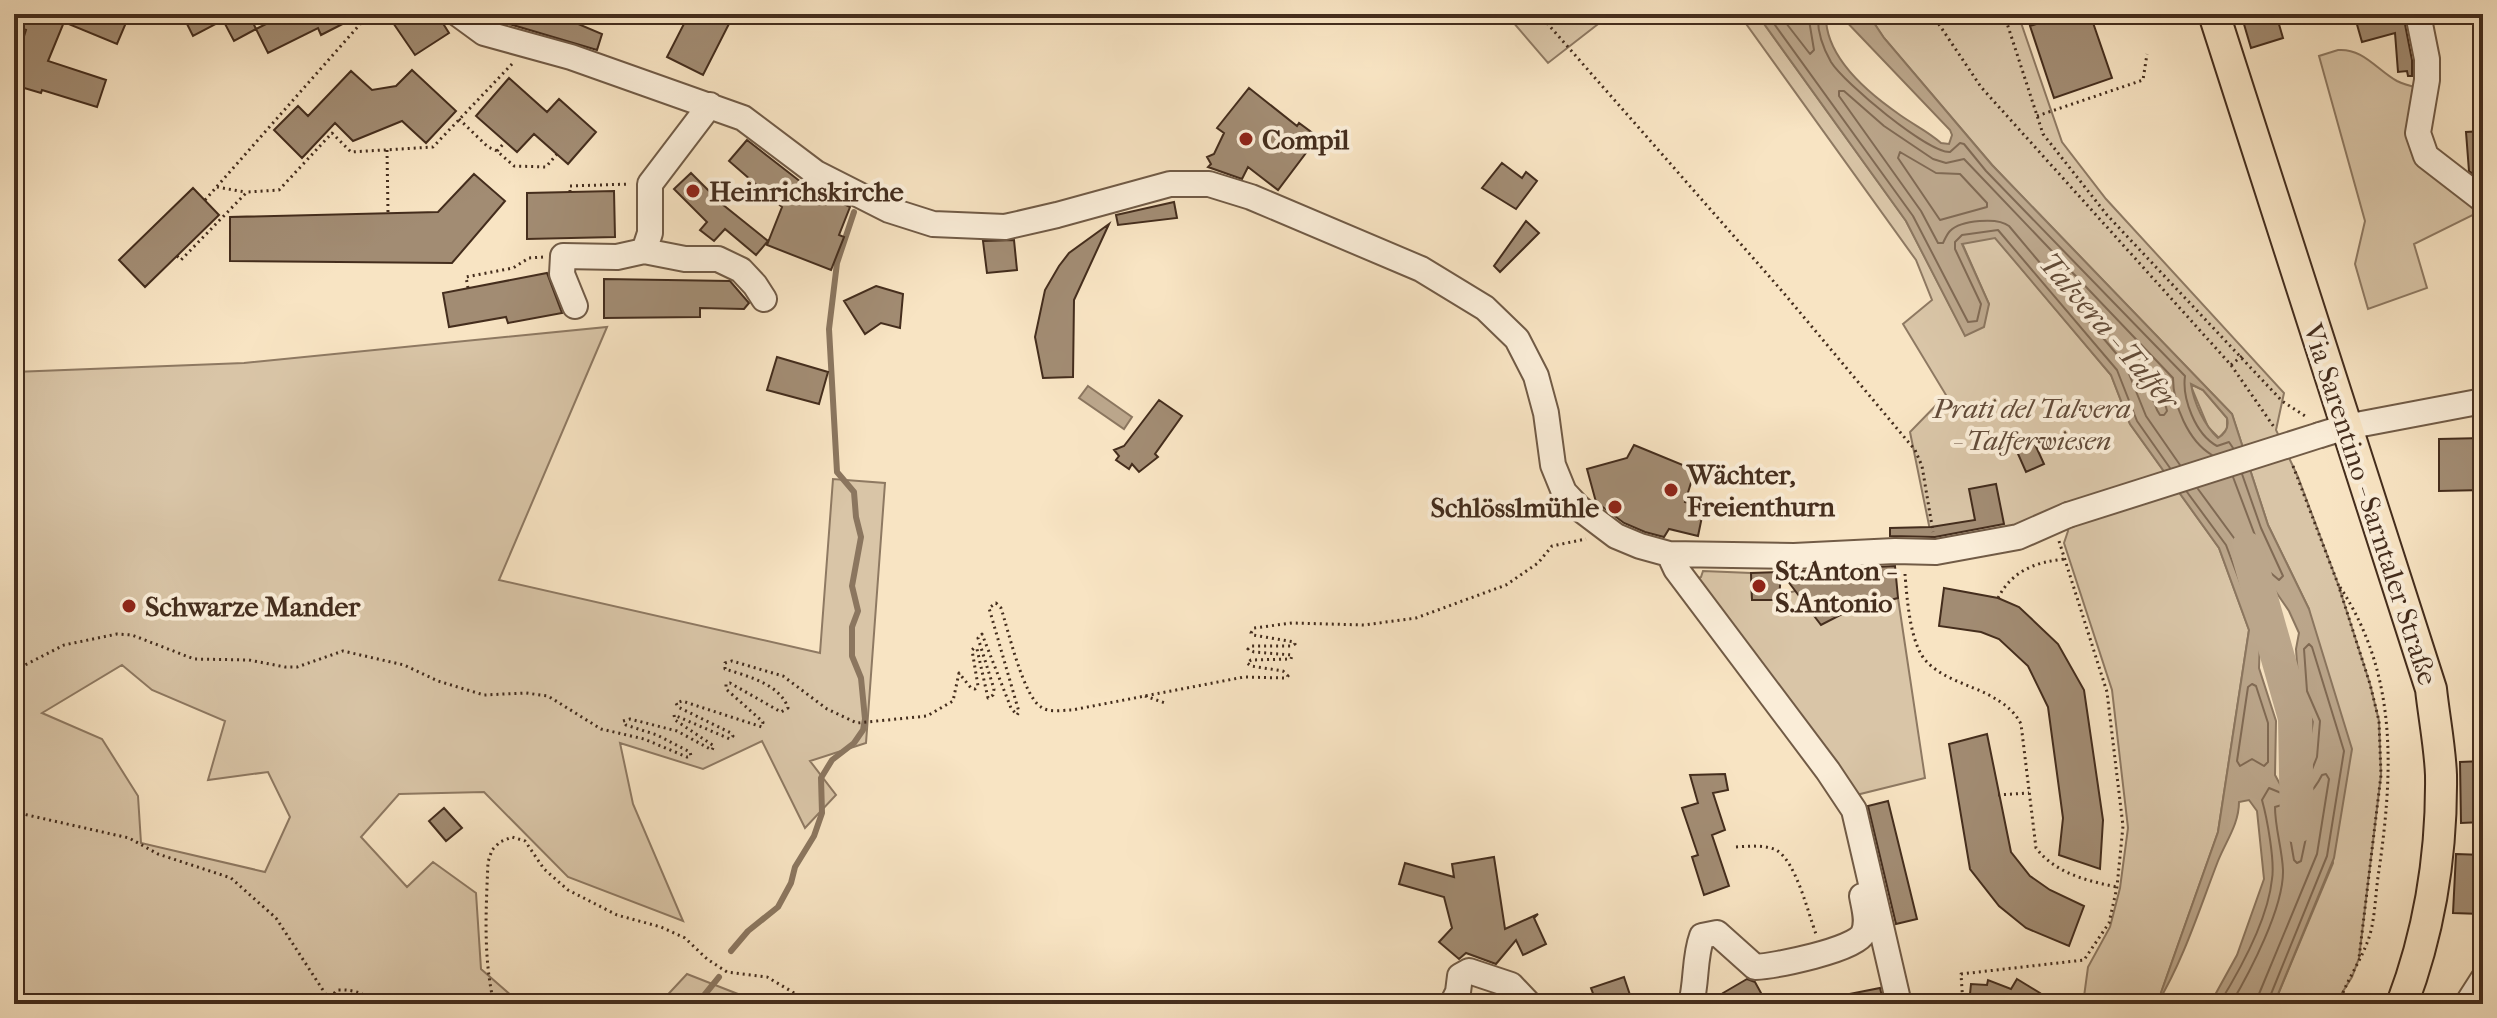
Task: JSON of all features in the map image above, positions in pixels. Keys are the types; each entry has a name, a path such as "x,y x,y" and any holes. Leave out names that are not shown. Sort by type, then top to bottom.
{"main road":[{"name":"Via Sarentino - Sarntaler Straße","path":"2214,14 2333,431 2404,599 2431,689 2441,773 2437,877 2417,966 2402,1004"}],"street":[{"path":"458,14 484,33 743,118 816,173 889,210 933,224 1005,227 1170,184 1209,184 1251,197 1421,269 1485,308 1517,339 1536,376 1546,413 1553,465 1564,492 1579,508 1616,536 1669,554 1794,556 1907,550 1936,552 2018,537 2060,519 2333,431 2483,401"},
{"path":"2418,14 2427,59 2427,80 2418,133 2426,156 2483,200"},
{"path":"644,251 650,233 650,184 710,105"},
{"path":"575,306 562,274 563,256 617,257 644,251 685,259 718,259 741,270 764,299"},
{"path":"1669,554 1676,569 1828,771 1855,812 1899,1004"},
{"path":"1691,1004 1702,936 1717,933 1755,967 1851,944 1862,936 1866,924 1848,840 1855,812"},
{"path":"1452,1004 1458,992 1460,976 1469,971 1511,985 1529,1004"},
{"path":"2467,1004 2483,979"}],"path":[{"path":"205,200 369,14"},
{"path":"1539,14 1782,291 1915,450 1922,466 1936,552"},
{"path":"1932,14 1981,87 2231,365 2276,430"},
{"path":"2004,14 2043,134 2107,215 2288,405"},
{"path":"217,187 247,192 279,190 332,133 351,152 433,147 526,45"},
{"path":"2037,116 2143,80 2147,54"},
{"path":"459,119 488,147 514,166 546,167 557,154"},
{"path":"497,151 505,142"},
{"path":"387,150 388,213"},
{"path":"570,192 570,186 650,184"},
{"path":"177,256 181,260 247,192"},
{"path":"468,288 466,277 513,268 529,258 563,256"},
{"path":"2231,365 2242,356"},
{"path":"2289,457 2338,584 2379,721 2381,775 2359,958"},
{"path":"1963,1004 1961,974 2084,960 2109,923 2117,887 2123,826 2107,692 2065,559 2060,519"},
{"path":"15,668 64,645 117,634 132,635 194,659 249,660 297,667 343,651 404,665 438,681 484,695 526,693 548,696 601,729 644,739 687,757 691,756 690,752 623,721 630,719 677,731 712,750 714,746 675,720 674,715 730,739 733,736 731,733 678,707 676,703 682,701 762,727 763,722 726,689 726,684 730,683 781,712 787,711 786,700 766,685 725,669 725,663 732,661 783,676 847,720 912,719 935,713 955,698 956,676 959,673 971,688 978,686 974,648 977,649 988,698 993,695 994,689 978,638 980,634 984,636 1011,708 1017,715 1019,712 989,608 996,603 1001,608 1028,690 1037,706 1047,710 1072,710 1244,677 1284,678 1288,676 1283,671 1247,663 1251,660 1287,660 1292,655 1248,649 1252,646 1294,645 1294,642 1253,635 1254,628 1292,623 1364,625 1416,618 1506,585 1538,563 1552,546 1590,538"},
{"path":"1907,550 1907,595 1917,646 1927,663 2014,711 2021,724 2036,848 2044,858 2078,878 2117,887"},
{"path":"1998,598 2006,583 2027,568 2043,561 2065,559"},
{"path":"2338,584 2359,615 2380,681 2388,717 2390,752 2383,845 2368,942 2339,1004"},
{"path":"1145,696 1165,703"},
{"path":"1998,795 2029,793"},
{"path":"14,812 129,838 158,854 231,878 276,918 332,1004"},
{"path":"494,1004 486,953 488,862 492,850 512,837 525,841 544,869 568,890 617,915 661,927 685,938 707,959 727,972 767,977 813,1004"},
{"path":"1736,847 1756,846 1776,850 1788,859 1823,952"},
{"path":"330,998 337,990 348,989 363,993 379,1004"}],"green space":[{"path":"1506,14 1611,14 1548,63"},
{"name":"Prati del Talvera - Talferwiesen","path":"1739,14 1757,14 1906,221 1965,335 1989,304 1962,243 1995,237 2111,375 2130,424 2219,548 2249,630 2218,832 2157,1004 2083,1004 2088,967 2110,927 2120,888 2128,828 2112,690 2064,543 2068,531 2062,512 2009,530 1933,545 1910,432 1946,395 1903,324 1932,300 1916,260"},
{"path":"1868,14 2018,14 2062,142 2106,199 2284,393 2276,430 2298,477 2338,584 2379,721 2381,775 2359,958 2352,977 2335,1004 2274,1004 2333,863 2309,609 2268,525 2232,414 1992,165 1884,38"},
{"path":"2338,50 2355,52 2397,81 2423,89 2418,133 2483,210 2414,244 2427,288 2368,309 2355,264 2365,221 2319,56"},
{"path":"607,327 499,580 820,653 833,479 885,483 866,743 810,761 836,795 805,828 762,741 703,769 620,743 633,804 683,921 568,877 484,792 399,794 361,837 407,887 433,862 476,893 481,969 521,1004 14,1004 14,372 244,363","holes":["122,665 152,690 225,721 208,780 268,772 290,817 265,872 141,843 138,796 102,739 42,713"]},
{"path":"2190,384 2203,390 2227,418 2227,429 2219,438 2208,427"},
{"path":"1703,571 1751,573 1752,600 1779,600 1780,595 1799,590 1874,602 1898,598 1925,778 1852,796 1697,579"},
{"path":"687,974 738,994 730,1004 659,1004"}],"water":[{"path":"1757,14 1826,14 1832,44 1850,72 1905,119 1941,143 1949,144 1950,130 1839,14 1868,14 1884,38 1992,165 2232,414 2268,525 2309,609 2352,749 2334,858 2274,1004 2210,1004 2237,955 2264,879 2257,811 2249,800 2239,802 2234,825 2190,934 2157,1004 2218,832 2249,630 2219,548 2130,424 2111,375 1995,238 1962,244 1989,304 1984,327 1965,336 1906,221","holes":["2191,384 2203,390 2227,418 2226,429 2218,438 2200,413","2260,576 2267,579 2289,611 2299,633 2296,649 2299,692 2313,722 2305,771 2301,778 2285,788 2275,775 2276,721 2259,668"]},
{"path":"1088,386 1132,417 1124,429 1079,398"}],"building":[{"path":"18,14 118,14 128,18 117,44 64,22 48,61 106,80 97,107 14,85 14,68 26,30 14,26"},
{"path":"182,14 249,14 256,29 234,41 223,20 193,36"},
{"path":"286,14 362,14 321,35 318,28 268,53 256,29"},
{"path":"387,14 437,14 449,33 415,55"},
{"path":"514,14 566,14 564,18 602,34 597,50 506,23"},
{"path":"689,14 734,14 703,75 667,57"},
{"path":"2056,14 2090,14 2112,78 2054,98 2030,26 2057,17"},
{"path":"2241,14 2276,14 2283,38 2251,48"},
{"path":"2354,14 2403,14 2412,76 2408,76 2407,71 2398,72 2395,33 2362,42"},
{"path":"412,70 456,111 426,143 402,121 353,141 335,123 302,158 274,130 298,106 308,116 351,71 372,90 396,86"},
{"path":"509,78 547,112 559,99 596,132 568,164 534,134 517,152 476,116"},
{"name":"Compil","path":"1249,88 1297,126 1299,123 1318,137 1278,190 1248,167 1242,179 1208,167 1211,164 1207,157 1214,154 1224,133 1217,128"},
{"path":"2483,131 2483,181 2469,171 2466,132"},
{"path":"747,140 806,186 850,207 839,235 844,237 831,270 767,245 782,207 729,161"},
{"path":"1502,163 1522,178 1526,172 1537,181 1516,209 1482,188"},
{"path":"691,173 722,204 768,241 756,255 725,229 714,241 700,230 707,222 674,189"},
{"path":"474,174 505,201 452,263 230,261 230,217 438,212"},
{"path":"193,188 219,215 145,287 119,260"},
{"path":"614,191 615,237 527,239 527,193"},
{"path":"1174,202 1177,218 1118,225 1116,215"},
{"path":"1526,221 1539,233 1500,272 1494,266"},
{"path":"1109,224 1074,300 1073,377 1043,378 1035,337 1045,290 1069,253"},
{"path":"1014,240 1017,270 987,273 983,241"},
{"path":"547,273 562,313 508,323 506,317 449,327 443,293"},
{"path":"604,279 730,281 749,303 744,309 700,308 700,317 604,318"},
{"path":"876,286 903,294 900,328 881,323 865,334 844,301"},
{"path":"777,357 828,372 819,404 767,390"},
{"path":"1159,400 1182,416 1155,454 1158,457 1139,472 1132,464 1129,469 1116,460 1119,456 1114,450 1124,446"},
{"path":"2483,438 2483,490 2439,491 2439,439"},
{"path":"2033,440 2044,464 2026,472 2015,447"},
{"name":"Wächter, Freienthurn","path":"1634,445 1695,470 1685,502 1704,507 1698,536 1669,529 1664,537 1645,532 1624,523 1596,502 1587,469 1627,458"},
{"path":"1996,484 2004,524 1935,537 1890,536 1890,528 1931,527 1975,520 1969,489"},
{"path":"1895,566 1898,598 1848,611 1821,625 1781,572"},
{"path":"1781,572 1779,600 1752,600 1751,573"},
{"path":"1944,588 1998,598 2019,607 2058,644 2084,690 2103,820 2100,869 2059,855 2063,818 2048,707 2028,666 1999,639 1981,632 1939,626"},
{"path":"1987,734 2011,852 2030,876 2050,890 2084,906 2069,946 2026,928 1999,906 1970,869 1949,744"},
{"path":"2483,761 2483,822 2461,823 2460,762"},
{"path":"1725,774 1728,790 1713,793 1725,830 1712,835 1729,886 1704,895 1692,857 1698,855 1682,808 1698,803 1690,775"},
{"path":"1888,801 1917,919 1896,924 1868,806"},
{"path":"444,808 462,828 446,841 429,821"},
{"path":"2456,854 2483,855 2481,914 2453,913"},
{"path":"1494,857 1505,929 1538,914 1534,918 1546,944 1523,955 1516,940 1496,964 1466,953 1459,959 1439,942 1452,928 1444,897 1399,884 1405,863 1454,877 1452,864"},
{"path":"1624,977 1633,1004 1597,1004 1591,988"},
{"path":"1747,979 1755,982 1767,1004 1729,1004 1723,993"},
{"path":"2017,979 2040,993 2033,1004 1969,1004 1971,984 1987,985 1988,980 2011,989"},
{"path":"1880,988 1884,1004 1834,1004 1834,997"}],"waterway":[{"path":"731,951 748,931 778,907 791,883 795,867 814,836 822,813 821,778 832,760 854,743 863,730 865,719 861,678 852,656 852,627 858,611 852,586 861,537 854,492 837,472 829,329 837,263 854,212"},
{"name":"Talvera - Talfer","path":"2247,549 2295,718 2297,826"},
{"path":"697,1004 719,977"}],"place":[{"name":"Compil","path":"1246,139"},
{"name":"Heinrichskirche","path":"693,191"},
{"name":"Wächter, Freienthurn","path":"1671,490"},
{"name":"Schlösslmühle","path":"1615,507"},
{"name":"St.Anton - S.Antonio","path":"1759,586"},
{"name":"Schwarze Mander","path":"129,606"}]}
